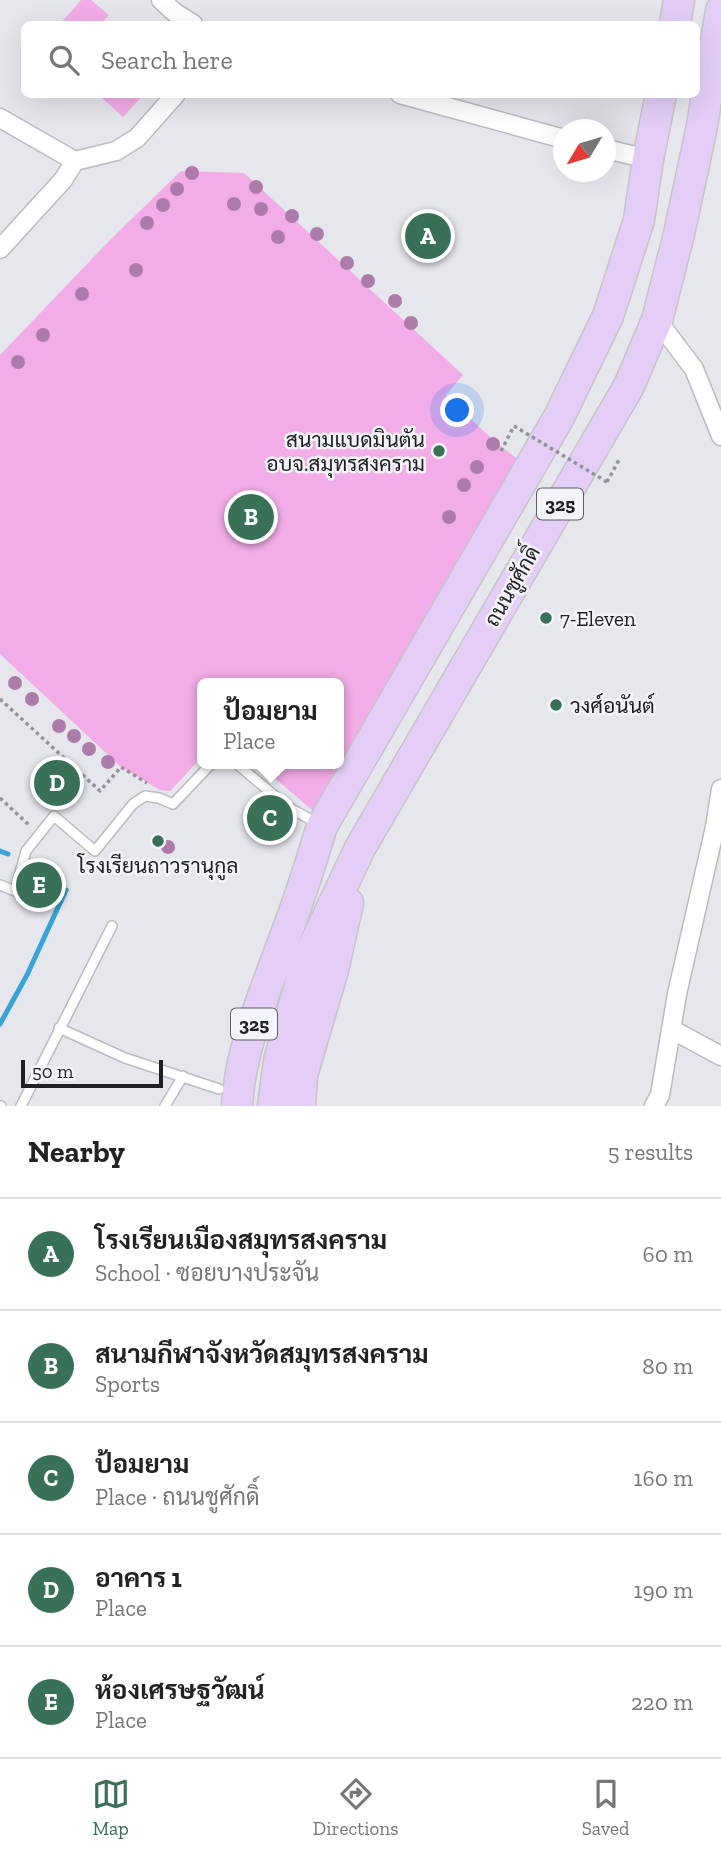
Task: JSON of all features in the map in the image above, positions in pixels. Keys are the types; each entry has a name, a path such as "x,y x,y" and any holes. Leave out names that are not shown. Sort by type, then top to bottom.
{"main road":[{"path":"676,21 680,0"},
{"name":"ถนนชูศักดิ์","path":"274,1106 279,1061 306,963 360,848 629,386 657,320 679,234 711,134 721,11"},
{"name":"ถนนชูศักดิ์","path":"225,1100 238,1083 257,1010 304,887 322,826 559,417 608,316 639,220 660,98"},
{"path":"225,1100 242,1007 272,918 322,826"},
{"path":"300,1106 302,1076 333,970 360,848"}],"street":[{"path":"173,4 190,21"},
{"path":"0,118 75,161 116,151 137,138 172,98"},
{"path":"415,98 553,136"},
{"path":"616,151 648,159"},
{"path":"0,249 63,180 75,161"},
{"path":"657,320 694,369 721,436"},
{"path":"654,1106 660,1095 671,1029 721,789"},
{"path":"671,1029 721,1056"}],"lane":[{"path":"0,885 15,891 26,851 54,816 95,851 133,804 145,796 173,804 206,769"},
{"path":"243,769 288,807 322,826"},
{"path":"21,1106 112,926"},
{"path":"59,1028 125,1058 183,1076 225,1100"},
{"path":"165,1106 183,1076"}],"path":[{"path":"501,452 513,426 607,482 620,458"},
{"path":"0,699 100,791 121,767 150,785"},
{"path":"0,798 39,834"}],"shaded area":[{"path":"81,0 91,0 109,15 103,21 63,21"},
{"path":"102,98 140,98 123,117"},
{"path":"181,171 244,173 463,375 446,395 494,441 529,468 325,821 264,769 344,769 344,678 197,678 197,762 170,791 160,790 121,767 0,654 0,355 110,240"}],"waterway":[{"path":"0,851 8,854"},
{"path":"0,1024 27,975 66,890"}],"place":[{"name":"โรงเรียนเมืองสมุทรสงคราม","path":"428,236"},
{"name":"สนามแบดมินตัน อบจ.สมุทรสงคราม","path":"439,451"},
{"name":"สนามกีฬาจังหวัดสมุทรสงคราม","path":"251,517"},
{"name":"7-Eleven","path":"546,618"},
{"name":"วงศ์อนันต์","path":"556,705"},
{"name":"อาคาร 1","path":"57,783"},
{"name":"ป้อมยาม","path":"270,818"},
{"name":"โรงเรียนถาวรานุกูล","path":"158,841"},
{"name":"ห้องเศรษฐวัฒน์","path":"39,885"}]}
